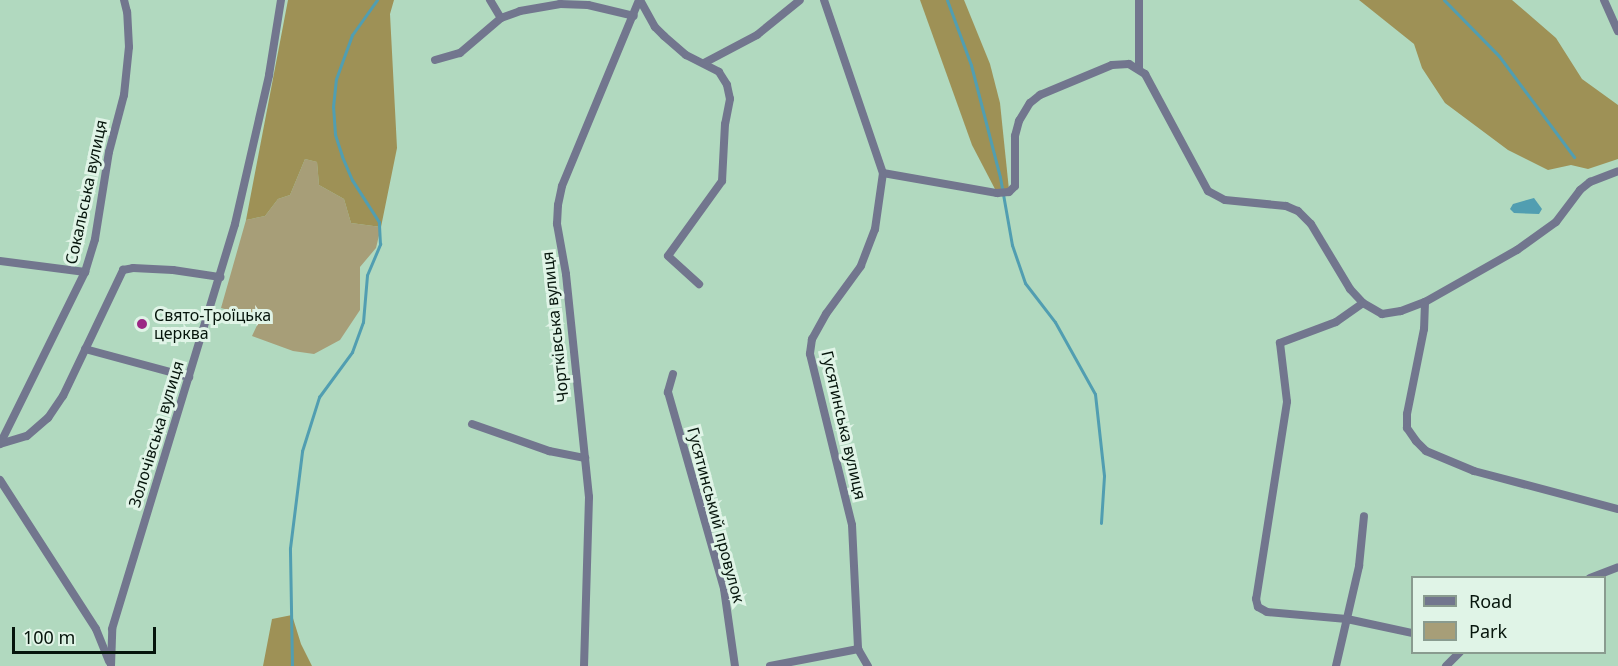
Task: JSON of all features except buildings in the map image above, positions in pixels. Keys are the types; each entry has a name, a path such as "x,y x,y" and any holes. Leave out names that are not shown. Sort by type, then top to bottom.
{"street":[{"name":"Сокальська вулиця","path":"0,444 85,272 95,239 109,152 124,95 129,47 124,0"},
{"name":"Золочівська вулиця","path":"111,666 112,629 235,224 269,75 281,0"},
{"path":"490,0 501,18"},
{"path":"640,0 660,32 686,55 719,72 730,99 725,124 722,181 668,256 699,284"},
{"name":"Чортківська вулиця","path":"584,666 589,497 566,274 557,224 558,205 562,186 640,0"},
{"path":"704,63 756,35 800,0"},
{"name":"Гусятинська вулиця","path":"824,0 884,173 875,229 861,266 812,339 810,354 852,525 858,649 868,666"},
{"path":"1139,0 1139,68"},
{"path":"1604,0 1618,31"},
{"path":"435,60 460,53 501,18 520,11 560,4 588,5 634,16"},
{"path":"884,173 997,193 1009,192 1015,186 1015,136 1019,121 1030,103 1040,95 1112,65 1129,64 1139,68 1145,74 1195,172 1208,191 1225,200 1286,206 1298,211 1311,224 1350,289 1363,303 1382,314 1401,311 1425,302 1517,250 1556,222 1580,190 1590,182 1618,171"},
{"path":"0,261 85,272"},
{"path":"0,444 27,436 48,418 85,350 123,270 133,268 173,270 220,277"},
{"path":"1425,302 1424,328 1407,414 1407,428 1416,441 1426,451 1474,471 1618,509"},
{"path":"1363,303 1336,322 1280,343 1287,402 1256,599 1258,607 1267,612 1347,619 1411,633"},
{"path":"85,350 189,377"},
{"name":"Гусятинський провулок","path":"673,374 668,392 724,588 735,666"},
{"path":"472,424 549,451 585,458"},
{"path":"0,480 96,629 111,666"},
{"path":"1336,666 1359,566 1364,516"},
{"path":"1595,576 1618,567"},
{"path":"770,666 858,649"},
{"path":"1446,666 1458,654"}],"green space":[{"path":"305,159 317,162 319,185 344,199 351,223 381,227 376,248 360,267 360,310 340,340 314,354 293,351 252,336 260,319 221,308 246,220 265,216 278,199 290,195"}],"shaded area":[{"path":"288,0 394,0 390,14 397,148 381,227 351,223 344,199 319,185 317,162 305,159 290,195 278,199 265,216 246,220"},
{"path":"920,0 964,0 990,64 1000,103 1009,190 996,191 972,145"},
{"path":"1359,0 1512,0 1556,38 1582,79 1618,105 1618,159 1588,169 1571,165 1548,170 1508,150 1445,103 1422,68 1414,44"},
{"path":"292,615 301,644 312,666 263,666 272,619"}],"water":[{"path":"1534,198 1542,209 1539,214 1514,213 1510,209 1513,204"}],"waterway":[{"path":"292,666 290,548 302,451 319,397 352,352 363,322 367,275 380,244 379,222 352,180 342,156 335,134 333,107 336,79 352,35 377,0"},
{"path":"947,0 971,65 1000,177 1012,245 1025,283 1055,322 1095,394 1104,476 1101,523"},
{"path":"1444,0 1499,56 1574,157"}],"place":[{"name":"Свято-Троїцька церква","path":"142,324"}]}
